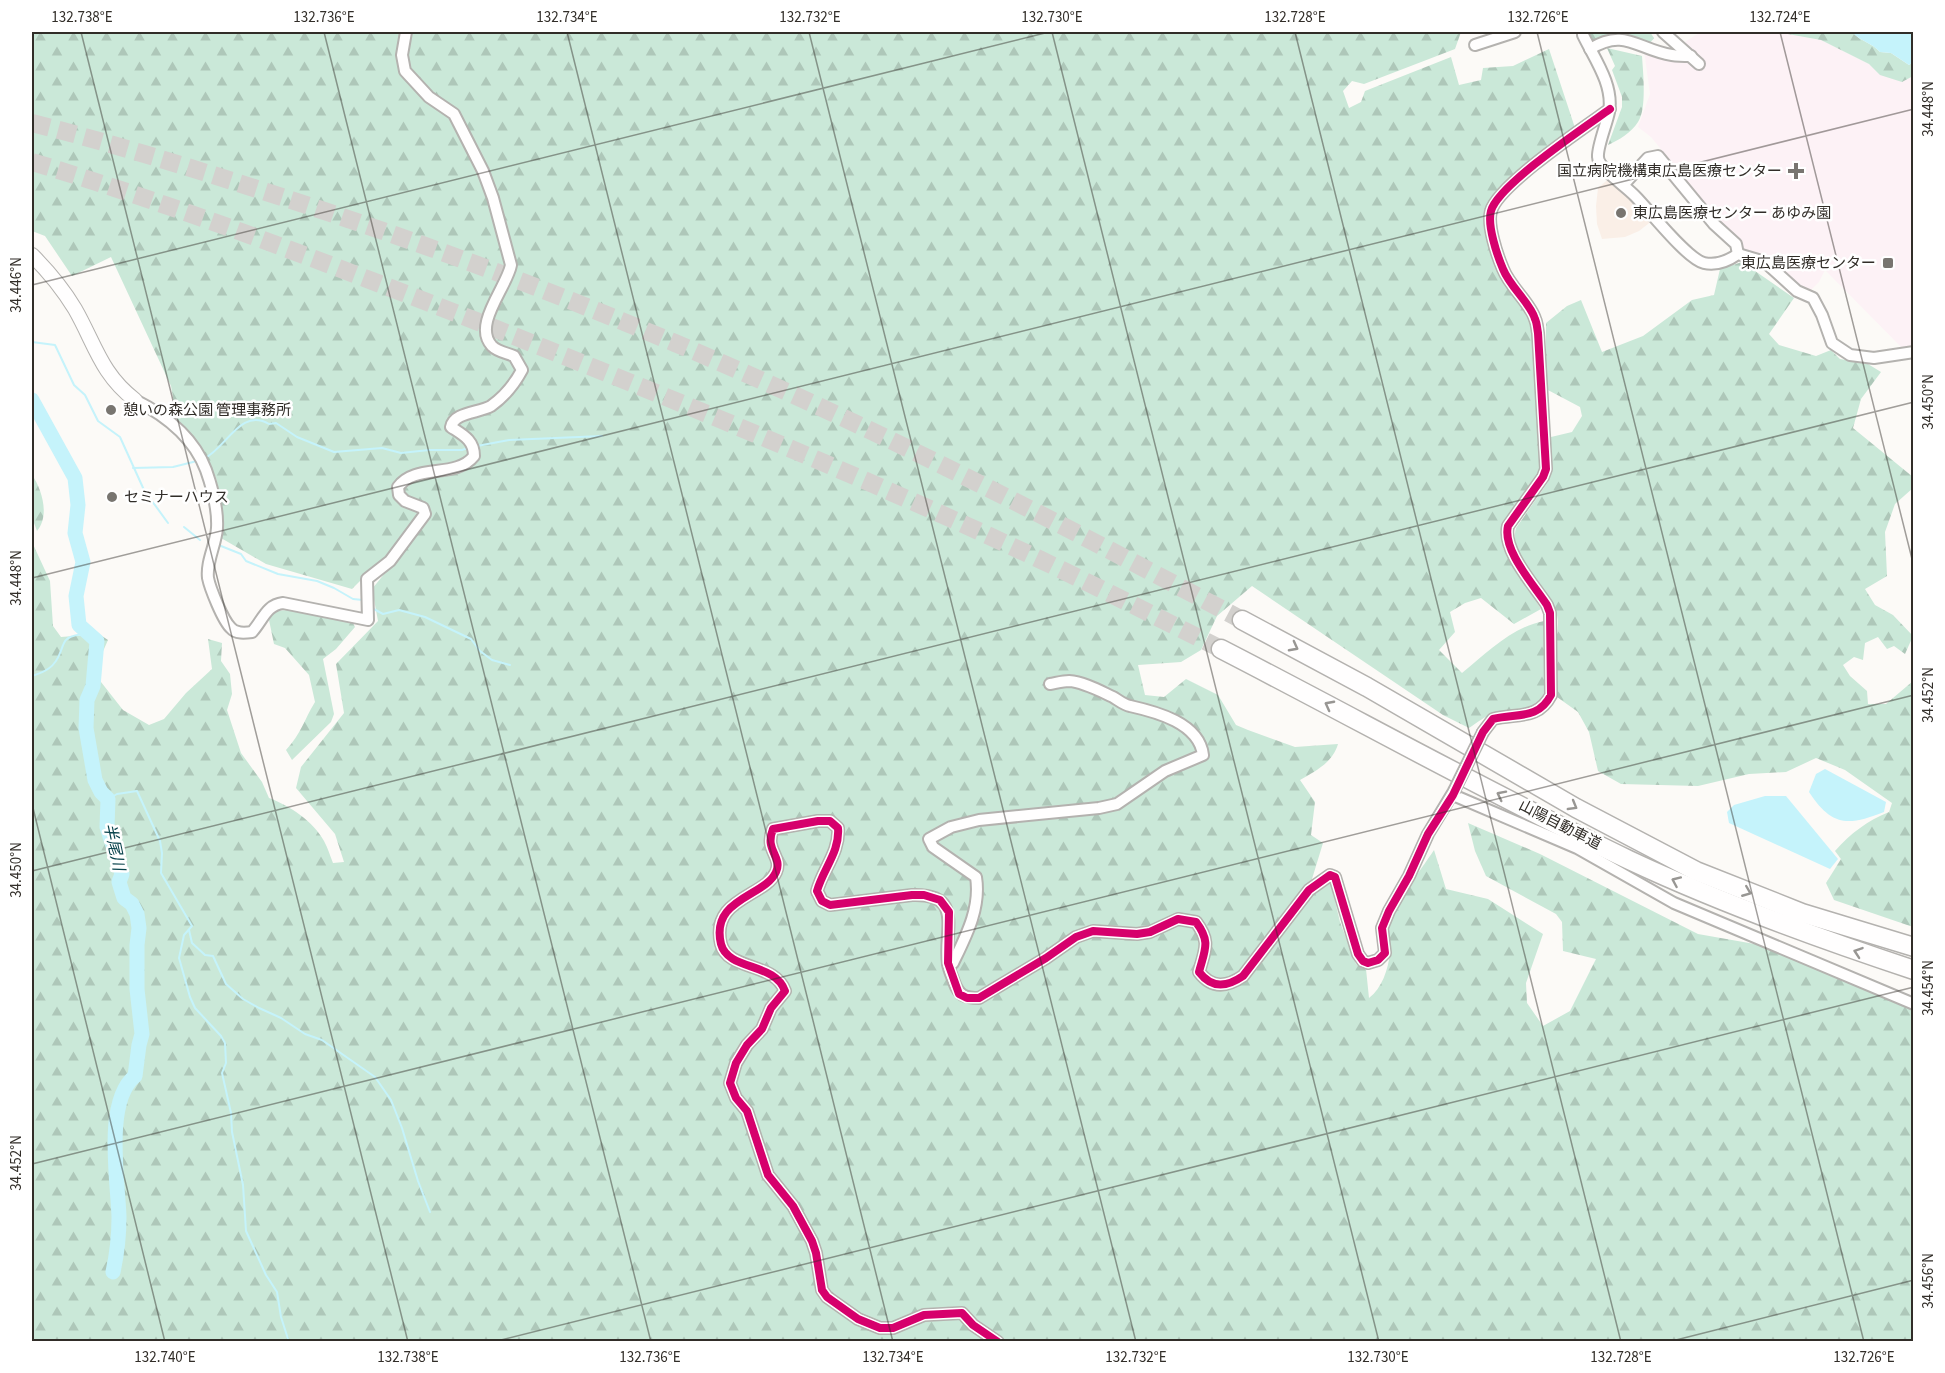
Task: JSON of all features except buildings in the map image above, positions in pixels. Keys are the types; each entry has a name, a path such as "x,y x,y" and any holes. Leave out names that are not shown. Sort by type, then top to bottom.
{"highway":[{"name":"山陽自動車道","path":"1242,620 1377,692 1576,808 1686,866 1802,913 1914,947"},
{"name":"山陽自動車道","path":"1221,649 1630,860 1754,914 1819,939 1914,970"}],"street":[{"path":"32,255 62,289 107,373 122,390 153,409 179,429 203,465 214,501 217,529 208,578 223,616 231,629 242,633 252,632 266,611 274,604 283,603 369,620 368,579 390,561 425,514 423,508 405,501 399,495 398,487 403,480 421,474 456,468 469,462 474,456 474,447 470,440 451,427 452,422 458,417 488,407 505,395 522,370 514,356 500,351 491,344 488,336 487,320 492,305 509,276 511,265 493,198 483,171 454,114 429,97 405,71 402,55 406,32"},
{"path":"1475,45 1515,32"},
{"path":"1583,32 1610,92 1610,109 1598,157 1602,167 1624,184 1660,221 1675,241 1701,263 1721,262 1738,254 1765,262 1797,291 1813,298 1832,343 1850,355 1875,358 1914,352"},
{"path":"1590,49 1599,43 1623,39 1671,55 1695,60 1663,32"},
{"path":"998,1341 973,1325 962,1313 924,1315 893,1328 880,1328 858,1319 827,1298 822,1290 812,1241 793,1206 768,1175 747,1111 736,1098 730,1083 736,1063 747,1045 762,1029 771,1008 785,991 776,976 738,961 726,953 721,944 722,922 736,902 773,877 778,860 771,848 769,838 773,829 830,821 838,828 839,837 834,856 817,891 822,902 830,905 912,895 924,895 940,900 948,912 948,963 959,994 967,998 979,998 1076,937 1094,931 1143,933 1178,919 1196,922 1205,934 1205,950 1199,972 1205,980 1217,985 1232,983 1243,976 1309,890 1330,875 1335,877 1354,944 1363,961 1368,963 1378,960 1385,953 1383,928 1389,911 1409,876 1428,834 1453,793 1483,732 1493,719 1535,713 1545,706 1551,695 1550,613 1510,549 1506,533 1508,526 1543,477 1546,469 1538,333 1535,317 1509,283 1502,267 1490,222 1491,210 1501,194 1549,152 1610,109"},
{"path":"1624,184 1648,158 1658,156 1714,224 1736,244 1738,254"},
{"path":"948,963 953,963 968,932 975,910 976,877 933,847 929,839 951,826 979,820 1099,808 1117,804 1165,771 1203,754 1202,745 1193,732 1161,714 1130,706 1098,690 1068,681 1050,684"},
{"path":"1453,793 1577,848 1674,903 1914,1005"}],"shaded area":[{"name":"国立病院機構東広島医療センター","path":"1701,32 1776,32 1821,40 1869,64 1881,75 1913,76 1913,355 1910,356 1825,270 1819,282 1809,292 1763,255 1758,257 1745,252 1651,137 1638,127 1650,94 1644,50 1668,58 1686,41"},
{"name":"東広島医療センター あゆみ園","path":"1611,177 1653,220 1639,231 1625,237 1602,239 1597,224 1598,188"}],"green space":[{"path":"32,32 1461,32 1455,49 1364,84 1352,81 1343,91 1349,108 1361,102 1365,91 1451,57 1459,85 1481,80 1483,68 1513,66 1549,49 1576,131 1495,197 1484,210 1494,262 1532,322 1541,464 1538,477 1502,526 1503,548 1541,609 1514,624 1481,598 1465,603 1450,612 1455,632 1439,650 1462,673 1490,649 1511,635 1532,624 1544,621 1545,691 1541,699 1536,705 1524,710 1492,714 1469,728 1443,715 1252,586 1217,616 1201,650 1181,662 1138,665 1145,695 1164,697 1186,679 1218,695 1236,725 1295,747 1338,744 1328,761 1300,780 1315,802 1311,835 1323,843 1312,879 1331,884 1340,922 1356,964 1366,969 1369,998 1381,984 1386,972 1390,953 1388,935 1394,913 1434,850 1446,889 1488,899 1543,934 1526,983 1527,1003 1543,1026 1570,1011 1596,959 1563,951 1562,922 1556,914 1486,876 1475,851 1468,823 1540,854 1698,934 1766,946 1913,1006 1913,1341 32,1341 32,542 50,581 53,626 61,637 99,634 108,640 100,658 101,682 123,710 149,725 164,719 186,693 212,669 208,639 222,643 221,661 230,674 232,694 227,710 241,753 262,782 269,798 293,810 314,827 324,841 333,863 344,862 335,834 296,788 301,767 344,713 336,664 378,621 372,589 389,568 369,572 352,589 266,564 221,538 222,508 216,478 201,446 177,419 171,386 111,257 72,276 45,236 32,231"},
{"path":"1587,32 1650,32 1654,38 1650,43 1616,34 1593,43 1590,42"},
{"path":"1776,32 1852,32 1880,52 1891,53 1909,65 1913,62 1913,76 1902,82 1880,75 1869,64 1821,40"},
{"path":"1607,48 1642,56 1644,90 1643,108 1638,122 1632,130 1608,145 1622,107 1622,97 1612,70 1615,66"},
{"path":"1742,262 1794,298 1769,334 1779,345 1816,356 1831,350 1840,359 1868,364 1881,372 1861,399 1853,428 1913,477 1913,488 1895,504 1885,532 1887,576 1865,589 1875,605 1893,615 1913,636 1905,654 1894,646 1887,649 1878,637 1865,643 1863,660 1854,657 1843,665 1850,676 1867,691 1868,704 1886,704 1913,681 1913,927 1834,900 1826,883 1841,859 1835,851 1860,828 1889,812 1892,803 1845,770 1816,758 1786,772 1749,774 1698,786 1621,784 1598,771 1589,732 1578,712 1557,697 1557,614 1517,548 1516,528 1548,482 1551,474 1551,437 1572,432 1582,416 1580,407 1546,389 1546,323 1567,306 1581,300 1602,352 1643,336 1692,300 1714,295 1720,269"},
{"path":"32,475 39,488 44,510 41,525 37,531 32,523"},
{"path":"288,610 353,623 355,627 336,649 323,659 334,714 331,722 292,760 286,750 299,733 315,702 309,675 285,648 274,644 269,620 274,611"}],"water":[{"path":"1852,32 1913,32 1913,62 1909,65 1891,53 1880,52"},
{"path":"1825,769 1886,802 1884,812 1851,821 1833,817 1825,812 1809,792 1816,774"},
{"path":"1765,796 1786,796 1838,859 1830,869 1729,823 1727,812 1734,805"}],"waterway":[{"path":"32,342 55,345 74,385 85,395 98,421 120,437 144,490 168,523"},
{"name":"半尾川","path":"32,400 75,478 78,505 75,533 83,562 76,596 79,625 97,641 93,686 87,700 86,728 95,780 101,792 108,799 107,827 122,874 119,882 124,898 132,904 137,914 139,928 137,989 142,1034 135,1076 125,1088 116,1122 115,1163 119,1224 113,1272"},
{"path":"205,458 242,425 259,420 269,424 276,423 297,437 334,452 382,448 401,453 468,448"},
{"path":"477,446 509,440 602,436"},
{"path":"133,468 173,467 197,461"},
{"path":"184,527 200,540"},
{"path":"221,546 241,554 246,561 278,574 317,581 353,599 363,600"},
{"path":"372,608 383,614 399,610 425,617 471,639 480,651 492,660 510,665"},
{"path":"32,676 45,671 52,665 58,658 66,640 72,636 84,634 84,630"},
{"path":"108,799 117,794 137,791 160,841 161,873 192,926 184,935 179,958 195,1008 225,1043 226,1063 222,1073 243,1185 246,1231 266,1275 277,1292 281,1317 289,1342"},
{"path":"189,930 192,943 205,955 213,956 226,984 243,999 281,1018 305,1034 322,1040 375,1077 391,1100 430,1212"}],"tunnel":[{"path":"32,123 194,169 367,225 517,280 665,339 812,403 929,459 1242,620"},
{"path":"32,162 200,217 310,258 476,321 689,407 971,528 1064,571 1221,649"}],"cycle path":[{"path":"998,1342 973,1325 962,1313 924,1315 893,1328 880,1328 858,1319 827,1297 822,1290 812,1241 793,1206 768,1175 747,1111 736,1098 730,1083 736,1063 747,1045 762,1029 771,1008 785,991 772,975 733,959 725,953 721,944 720,929 723,917 740,900 770,880 776,872 778,866 771,843 773,829 830,821 838,828 838,837 834,853 817,891 822,901 830,905 912,895 924,895 940,900 949,912 948,963 959,994 967,998 979,998 1046,958 1076,937 1093,931 1137,934 1150,932 1178,919 1196,922 1204,935 1205,951 1199,972 1204,978 1214,984 1231,982 1243,976 1309,890 1330,875 1335,877 1358,954 1363,961 1368,963 1378,960 1385,953 1382,928 1389,911 1409,876 1428,834 1453,795 1483,732 1493,719 1534,712 1546,703 1551,695 1550,613 1514,556 1507,535 1508,526 1543,477 1546,469 1538,333 1533,313 1503,269 1493,240 1490,217 1497,200 1525,172 1610,109"}],"place":[{"name":"国立病院機構東広島医療センター","path":"1796,171"},
{"name":"東広島医療センター あゆみ園","path":"1621,213"},
{"name":"東広島医療センター","path":"1888,263"},
{"name":"憩いの森公園 管理事務所","path":"111,410"},
{"name":"セミナーハウス","path":"112,497"}]}
